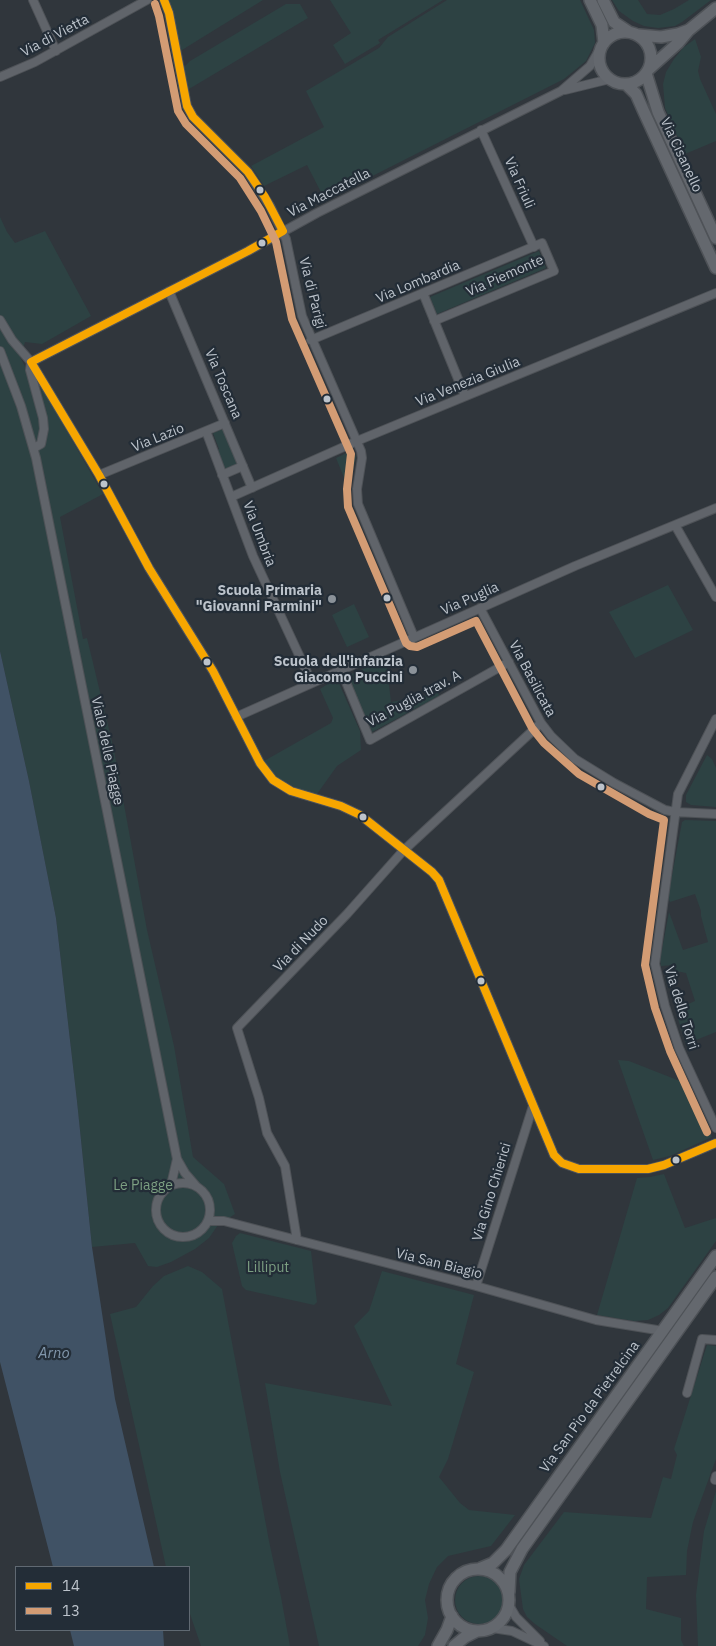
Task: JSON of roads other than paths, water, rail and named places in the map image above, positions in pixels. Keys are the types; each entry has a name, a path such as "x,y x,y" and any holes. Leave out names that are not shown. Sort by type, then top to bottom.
{"main road":[{"path":"590,0 602,25 600,65 610,79 626,84 636,81 647,72 689,30 716,8"},
{"path":"603,0 614,22 648,45 651,62 647,72"},
{"path":"602,45 613,34 621,32 668,37 689,30"},
{"name":"Via Cisanello","path":"647,72 658,112 716,238"},
{"name":"Via Cisanello","path":"626,84 636,94 716,268"},
{"name":"Via San Pio da Pietrelcina","path":"481,1568 493,1563 506,1550 716,1256"},
{"name":"Via San Pio da Pietrelcina","path":"509,1592 510,1572 522,1548 716,1277"},
{"path":"481,1568 499,1576 509,1592 509,1604 501,1621 492,1628 472,1631 462,1627 452,1616 448,1607 447,1597 452,1583 462,1573 471,1569 481,1568"},
{"path":"438,1646 452,1616"},
{"path":"454,1646 465,1637 477,1631"}],"street":[{"path":"32,0 56,51"},
{"name":"Via di Vietta","path":"0,77 56,51 147,0"},
{"name":"Via di Parigi","path":"164,0 169,13 187,106 194,117 248,172 265,196 283,231 301,312 311,340 362,454 356,489 357,500 414,637"},
{"name":"Via Maccatella","path":"561,91 590,66 602,45"},
{"name":"Via Maccatella","path":"31,362 481,130 561,91 610,79"},
{"name":"Via Friuli","path":"481,130 534,247"},
{"name":"Via Piemonte","path":"434,321 554,271 542,243 534,247"},
{"name":"Via Lombardia","path":"311,340 534,247"},
{"name":"Via Toscana","path":"169,291 252,488"},
{"path":"423,293 465,396"},
{"name":"Via Venezia Giulia","path":"231,497 357,441 716,293"},
{"path":"0,320 12,340 31,362 99,475 149,568 206,660 260,762 273,780 291,791 333,803 355,812 432,872 439,880 554,1155 562,1163 579,1169 632,1170 656,1168 716,1143"},
{"name":"Viale delle Piagge","path":"0,352 21,406 34,448 177,1159 185,1173 197,1187"},
{"path":"31,362 30,370 43,418 44,429 41,444 34,448"},
{"name":"Via Lazio","path":"99,475 225,423"},
{"name":"Via Umbria","path":"206,431 262,577 312,683"},
{"path":"222,475 243,466"},
{"name":"Via Puglia","path":"236,717 575,566 716,508"},
{"path":"675,525 716,597"},
{"name":"Via Basilicata","path":"480,608 541,723 550,736 584,766 668,811 716,814"},
{"name":"Via Puglia trav. A","path":"341,670 370,740 508,662"},
{"name":"Via delle Torri","path":"716,719 681,788 675,812 655,964 679,1048 716,1128"},
{"name":"Via di Nudo","path":"297,1240 284,1166 267,1133 259,1098 237,1028 341,920 403,851 541,723"},
{"name":"Via Gino Chierici","path":"476,1286 532,1106"},
{"name":"Viale delle Piagge","path":"171,1185 177,1159"},
{"path":"183,1182 197,1187 205,1194 209,1201 208,1221 200,1232 186,1237 172,1235 165,1230 157,1218 155,1207 162,1192 171,1185 183,1182"},
{"name":"Via San Biagio","path":"208,1221 224,1221 476,1286 596,1320 663,1331"},
{"path":"687,1393 702,1339 716,1340"},
{"path":"509,1604 514,1615 544,1646"},
{"path":"492,1628 512,1631 544,1646"}],"water":[{"name":"Arno","path":"0,651 29,781 56,918 92,1247 115,1399 154,1566 53,1566 0,1362"},
{"path":"70,1631 163,1631 164,1646 74,1646"}],"place":[{"name":"Scuola Primaria \"Giovanni Parmini\"","path":"332,599"},
{"name":"Scuola dell'infanzia Giacomo Puccini","path":"413,670"}],"park label":[{"name":"Le Piagge","path":"143,1186"},
{"name":"Lilliput","path":"268,1268"}]}
